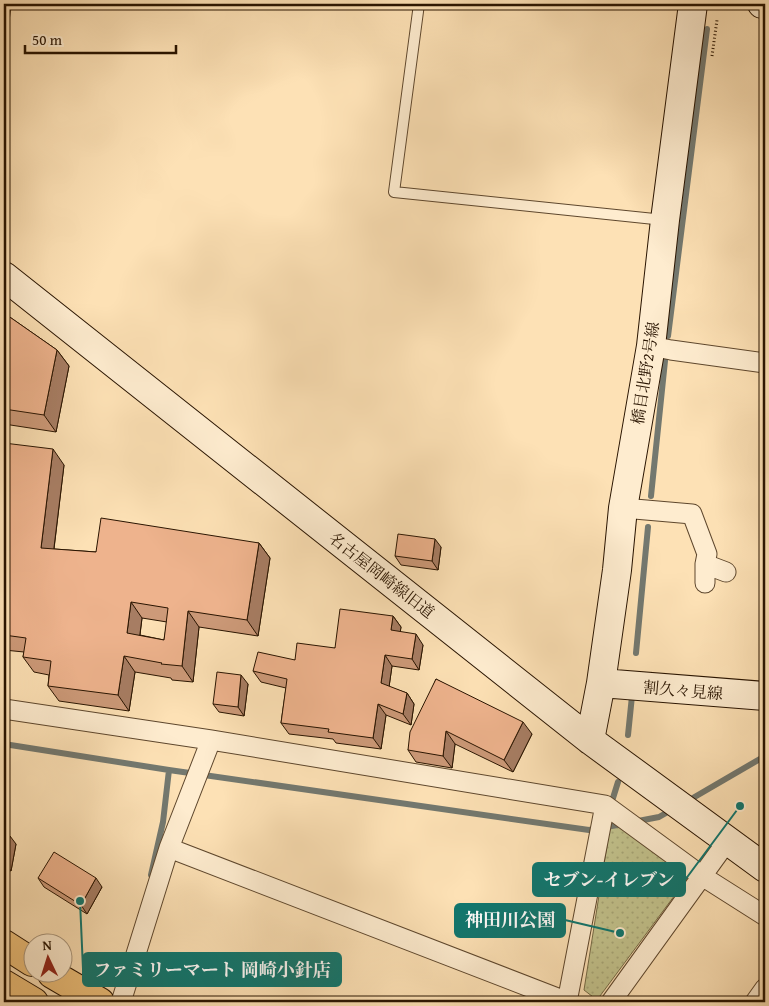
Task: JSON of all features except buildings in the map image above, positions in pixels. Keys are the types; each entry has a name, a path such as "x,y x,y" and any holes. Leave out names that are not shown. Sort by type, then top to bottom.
{"main road":[{"path":"4,944 22,956"},
{"path":"4,984 34,1002"},
{"path":"69,984 100,1002"}],"street":[{"name":"橋目北野2号線","path":"590,740 601,683 617,570 623,508 651,346 693,4"},
{"name":"名古屋岡崎線旧道","path":"4,276 590,740 765,868"},
{"path":"651,346 765,363"},
{"path":"623,508 692,514 707,554 705,583"},
{"path":"705,564 726,572"},
{"name":"割久々見線","path":"601,683 765,696"},
{"path":"4,709 211,740 605,805 702,876 765,916"},
{"path":"121,1002 168,848 211,740"},
{"path":"168,848 567,1002 605,805"},
{"path":"611,1002 728,840"},
{"path":"755,1002 765,988"}],"lane":[{"path":"4,17 6,4"},
{"path":"419,4 394,192 665,220"}],"green space":[{"path":"611,820 689,876 597,1000 584,990"}],"waterway":[{"path":"668,336 707,29"},
{"path":"651,496 665,361"},
{"path":"636,653 648,527"},
{"path":"628,735 632,696"},
{"path":"4,744 169,770 589,830 623,824"},
{"path":"686,802 765,756"},
{"path":"151,875 163,822 169,770"},
{"path":"613,798 618,782"},
{"path":"633,822 659,817 673,809"}],"place":[{"name":"セブン-イレブン","path":"740,806"},
{"name":"ファミリーマート 岡崎小針店","path":"80,901"},
{"name":"神田川公園","path":"620,933"}]}
